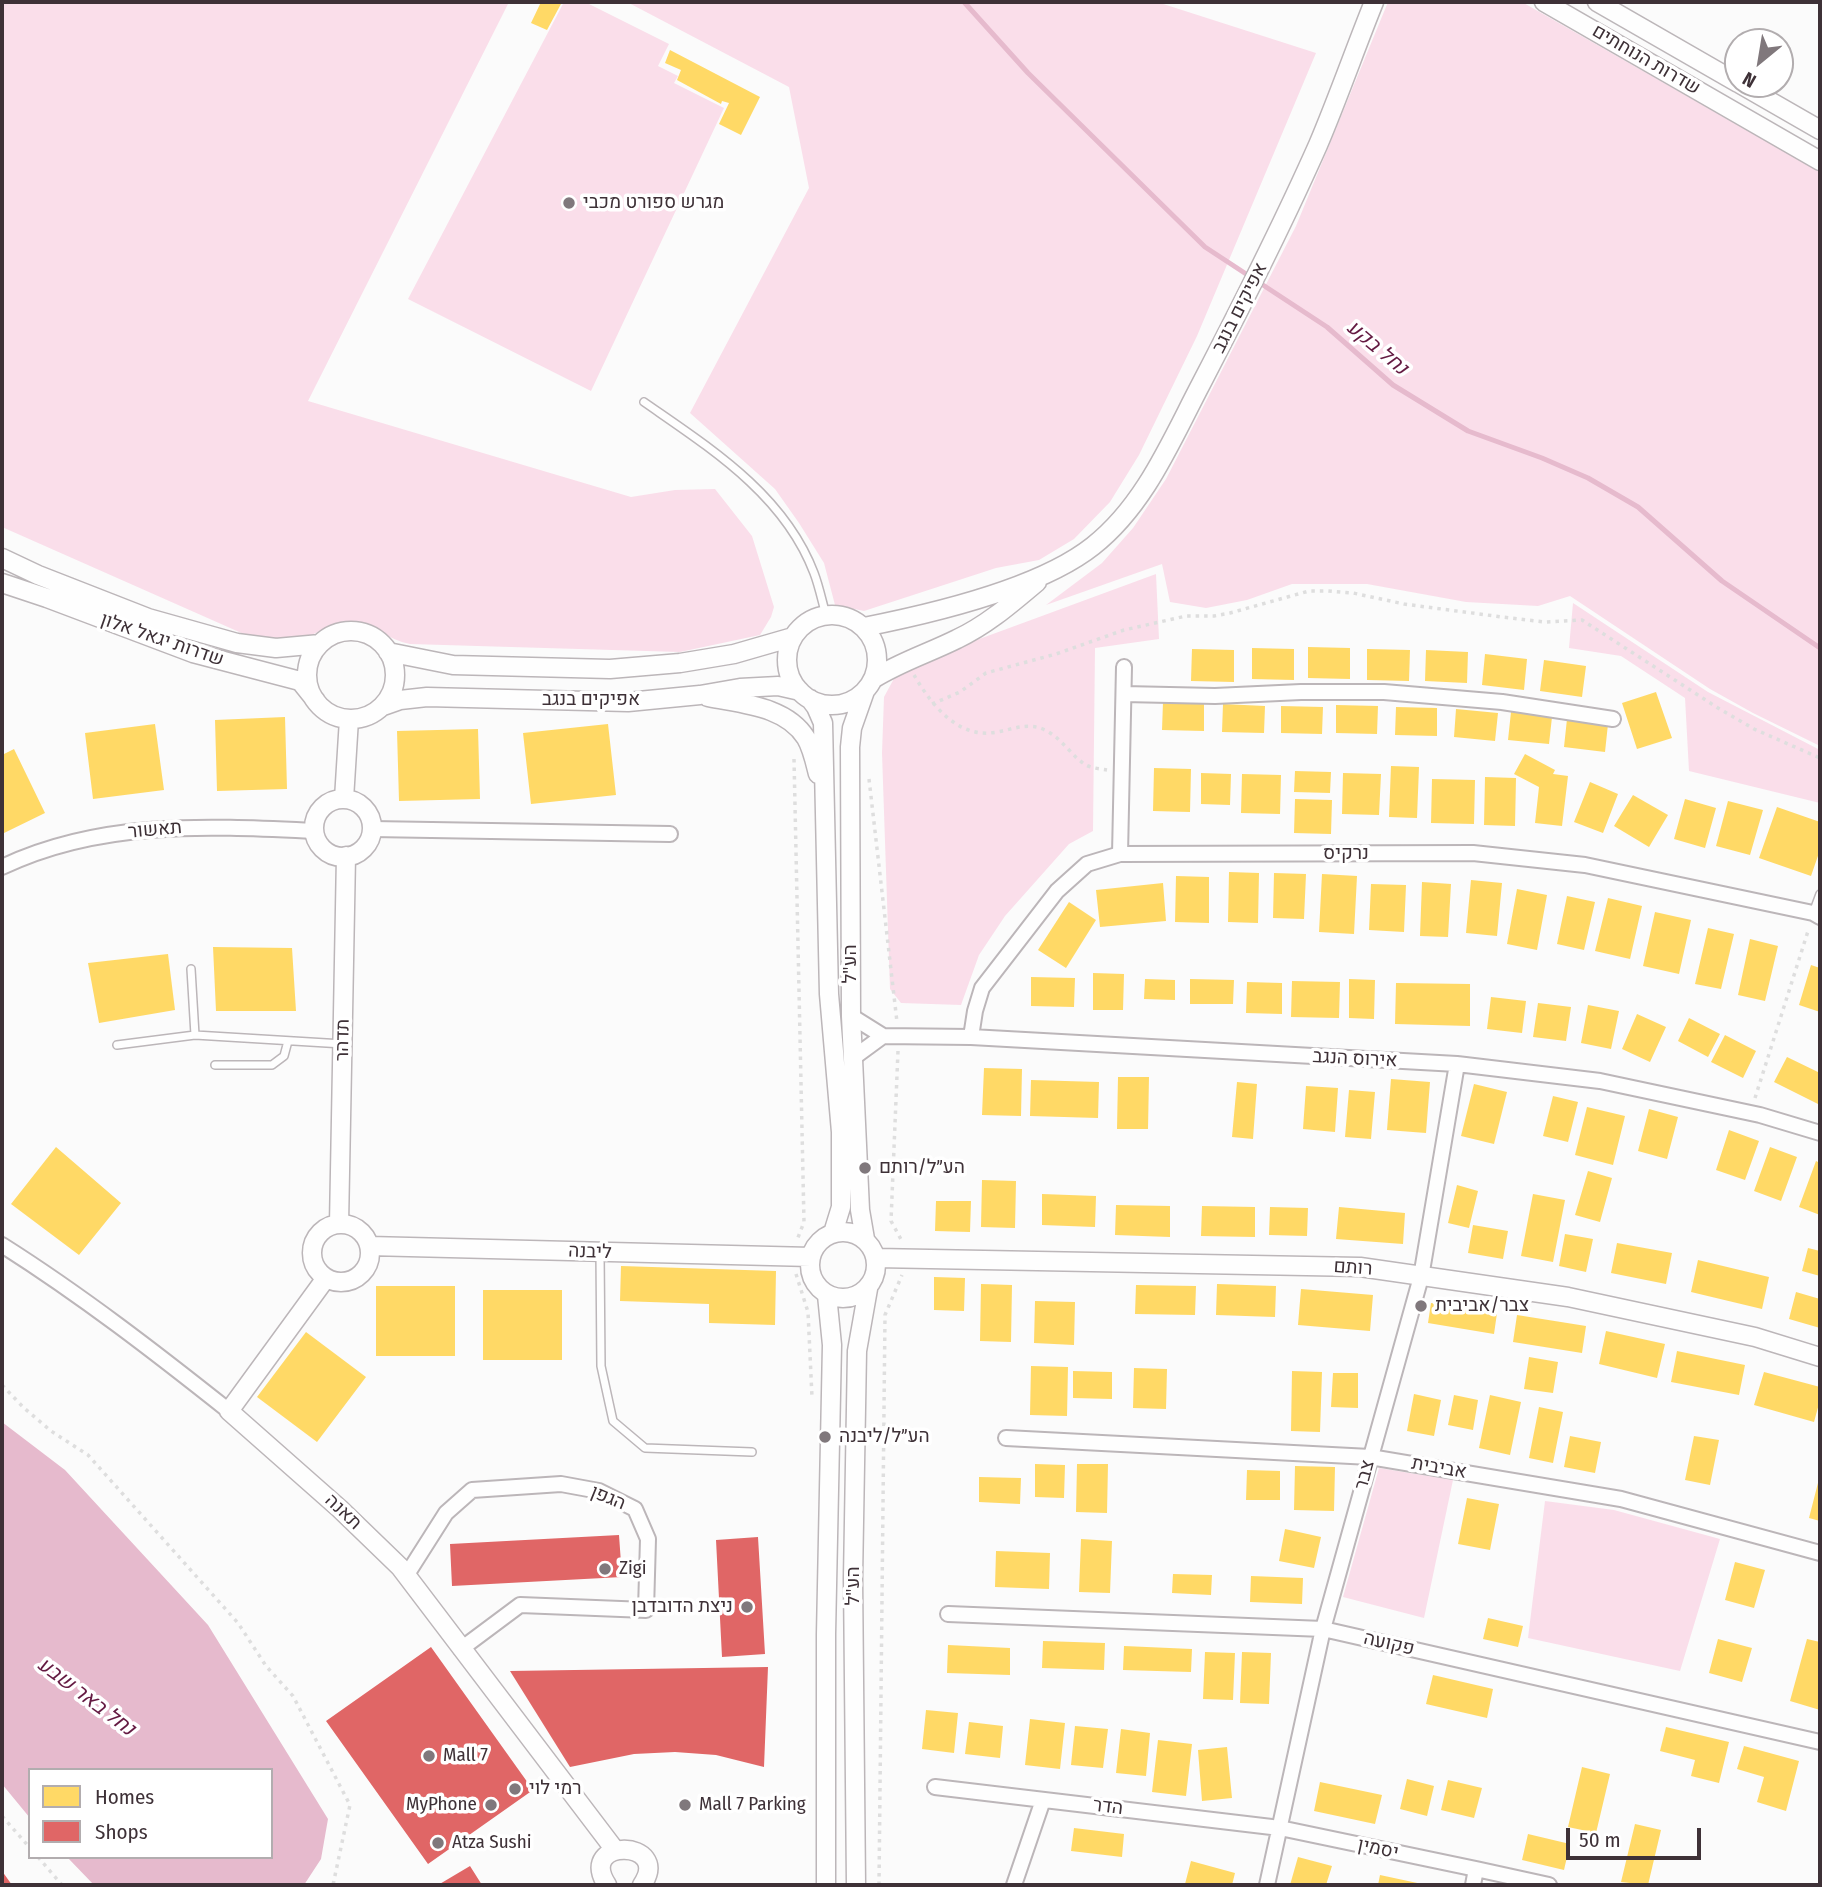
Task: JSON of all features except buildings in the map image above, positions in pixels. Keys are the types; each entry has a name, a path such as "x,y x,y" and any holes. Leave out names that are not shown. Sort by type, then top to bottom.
{"street":[{"name":"אפיקים בנגב","path":"869,685 906,661 982,625 1048,572 1091,547 1130,509 1152,475 1263,263 1318,143 1374,2"},
{"name":"שדרות הנוחתים","path":"1544,2 1820,161"},
{"name":"שדרות הנוחתים","path":"1597,2 1724,74"},
{"name":"שדרות הנוחתים","path":"1764,98 1820,131"},
{"name":"שדרות יגאל אלון","path":"2,558 148,618 237,643 276,648 320,644"},
{"name":"אפיקים בנגב","path":"864,627 902,620 958,604 1048,572"},
{"name":"שדרות יגאל אלון","path":"2,583 193,653 300,681 316,701"},
{"path":"825,615 839,615 853,619 864,627 873,639 877,652 877,666 869,685 853,700 838,705 824,704 805,695 792,679 787,665 788,650 801,626 825,615"},
{"path":"356,632 380,642 388,652 394,665 395,680 391,694 383,706 372,715 349,719 330,714 310,693 307,679 312,654 331,636 356,632"},
{"name":"אפיקים בנגב","path":"388,652 453,665 610,669 680,663 734,654 793,637"},
{"path":"1120,854 1124,667"},
{"name":"הע\"ל","path":"865,1239 860,1210 851,1016 850,747 852,728 869,685"},
{"name":"אפיקים בנגב","path":"383,706 400,700 428,697 628,702 778,686 805,695"},
{"path":"1124,694 1215,696 1384,692 1502,702 1613,719"},
{"path":"700,695 771,711 786,718 807,739 826,800"},
{"name":"הע\"ל","path":"805,695 816,707 823,723 828,994 841,1132 841,1207 833,1233"},
{"path":"344,799 349,719"},
{"path":"344,799 357,803 364,809 372,829 365,846 358,852 346,856 332,855 324,850 316,839 315,818 323,806 331,801 344,799"},
{"name":"תאשור","path":"2,867 20,858 78,840 141,829 211,826 314,831"},
{"path":"372,829 670,834"},
{"name":"נרקיס","path":"971,1037 982,988 1057,891 1087,864 1120,854 1473,853 1586,864 1817,915"},
{"name":"תדהר","path":"338,1224 346,856"},
{"path":"851,1016 891,1036"},
{"path":"853,1058 891,1036"},
{"name":"אירוס הנגב","path":"891,1036 971,1037 1457,1064 1601,1081 1750,1113 1820,1133"},
{"name":"צבר","path":"1267,1885 1323,1629 1421,1277 1457,1064"},
{"path":"338,1224 351,1226 359,1231 369,1246 369,1259 360,1275 344,1282 326,1278 314,1265 312,1247 321,1231 338,1224"},
{"path":"844,1232 865,1239 876,1258 877,1269 868,1289 849,1299 827,1295 818,1288 812,1279 811,1257 823,1238 844,1232"},
{"name":"תאנה","path":"2,1245 82,1298 149,1348 229,1411 340,1509 406,1576 615,1850"},
{"name":"ליבנה","path":"369,1246 811,1257"},
{"name":"רותם","path":"876,1258 1360,1267 1568,1297 1755,1337 1820,1357"},
{"path":"229,1411 326,1278"},
{"name":"הע\"ל","path":"856,1885 853,1578 857,1351 868,1289"},
{"name":"הע\"ל","path":"826,1885 826,1634 832,1345 827,1295"},
{"name":"אביבית","path":"1006,1438 1370,1457 1621,1499 1820,1553"},
{"name":"הגפן","path":"406,1576 446,1513 472,1490 561,1484 599,1491 635,1509 648,1539 646,1610 520,1605 461,1649"},
{"name":"פקועה","path":"948,1614 1323,1629 1820,1742"},
{"name":"הדר","path":"935,1787 1280,1828"},
{"path":"1014,1885 1043,1800"},
{"name":"יסמין","path":"1280,1828 1549,1885"},
{"path":"607,1885 602,1878 605,1858 615,1850 629,1848 641,1855 647,1867 642,1885"},
{"path":"1473,1885 1476,1870"}],"lane":[{"path":"644,402 717,453 776,509 794,533 813,572 825,615"},
{"path":"1817,915 1820,894"},
{"path":"191,969 195,1035"},
{"path":"117,1045 195,1035 344,1044"},
{"path":"215,1065 272,1065 284,1056 288,1041"},
{"path":"600,1252 601,1366 613,1421 645,1448 752,1451"}],"path":[{"path":"932,704 960,692 986,673 1056,654 1124,630 1186,616 1230,613 1309,591 1328,591 1353,593 1404,604 1545,622 1581,620 1717,708 1755,729 1820,758"},
{"path":"906,661 932,704 943,715 964,727 984,734 1034,726 1064,743 1086,765 1122,774"},
{"path":"794,750 804,1222 791,1257 808,1312 812,1410"},
{"path":"869,776 891,1036 891,1221 911,1257 885,1315 879,1885"},
{"path":"1750,1113 1817,915"},
{"path":"2,1385 51,1431 88,1455 238,1623 266,1666 293,1696 350,1805 332,1885"},
{"path":"2,1816 28,1846"},
{"path":"40,1859 62,1885"}],"shaded area":[{"path":"2,2 509,2 308,401 631,497 675,490 715,489 752,536 774,607 760,635 680,652 410,644 365,625 349,622 297,639 255,639 2,527"},
{"name":"מגרש ספורט מכבי","path":"564,2 585,2 669,44 658,66 678,76 674,83 724,108 591,391 408,299"},
{"path":"627,2 1157,2 1316,53 1197,336 1139,455 1110,502 1074,539 1039,560 996,568 864,611 835,605 824,563 775,489 690,413 809,188 789,87"},
{"path":"1388,2 1522,2 1820,172 1820,746 1710,689 1570,596 1538,606 1466,602 1367,584 1292,584 1247,600 1206,608 1170,602 1162,564 1046,605 1102,563 1133,528 1166,479 1296,226"},
{"path":"1156,574 1159,639 1095,648 1093,831 1069,844 1005,916 979,955 961,1005 901,1003 890,989 882,753 884,697 897,673 925,659"},
{"path":"1573,603 1708,692 1820,750 1820,803 1689,771 1685,698 1621,656 1569,648"},
{"path":"1379,1468 1453,1480 1424,1618 1343,1597"},
{"path":"1545,1501 1614,1510 1720,1539 1680,1671 1528,1638"}],"water":[{"name":"נחל באר שבע","path":"2,1422 65,1470 208,1625 328,1819 321,1859 304,1885 94,1885 69,1859 273,1859 273,1768 28,1768 28,1816 2,1784"}],"waterway":[{"name":"נחל בקע","path":"964,2 1028,73 1205,247 1327,327 1393,385 1468,431 1588,478 1638,507 1722,581 1820,648"}],"place":[{"name":"מגרש ספורט מכבי","path":"569,203"},
{"name":"הע״ל/רותם","path":"865,1168"},
{"name":"צבר/אביבית","path":"1421,1306"},
{"name":"הע״ל/ליבנה","path":"825,1437"},
{"name":"Zigi","path":"605,1569"},
{"name":"ניצת הדובדבן","path":"747,1607"},
{"name":"Mall 7","path":"429,1756"},
{"name":"רמי לוי","path":"515,1789"},
{"name":"MyPhone","path":"491,1805"},
{"name":"Mall 7 Parking","path":"685,1805"},
{"name":"Atza Sushi","path":"438,1843"}]}
